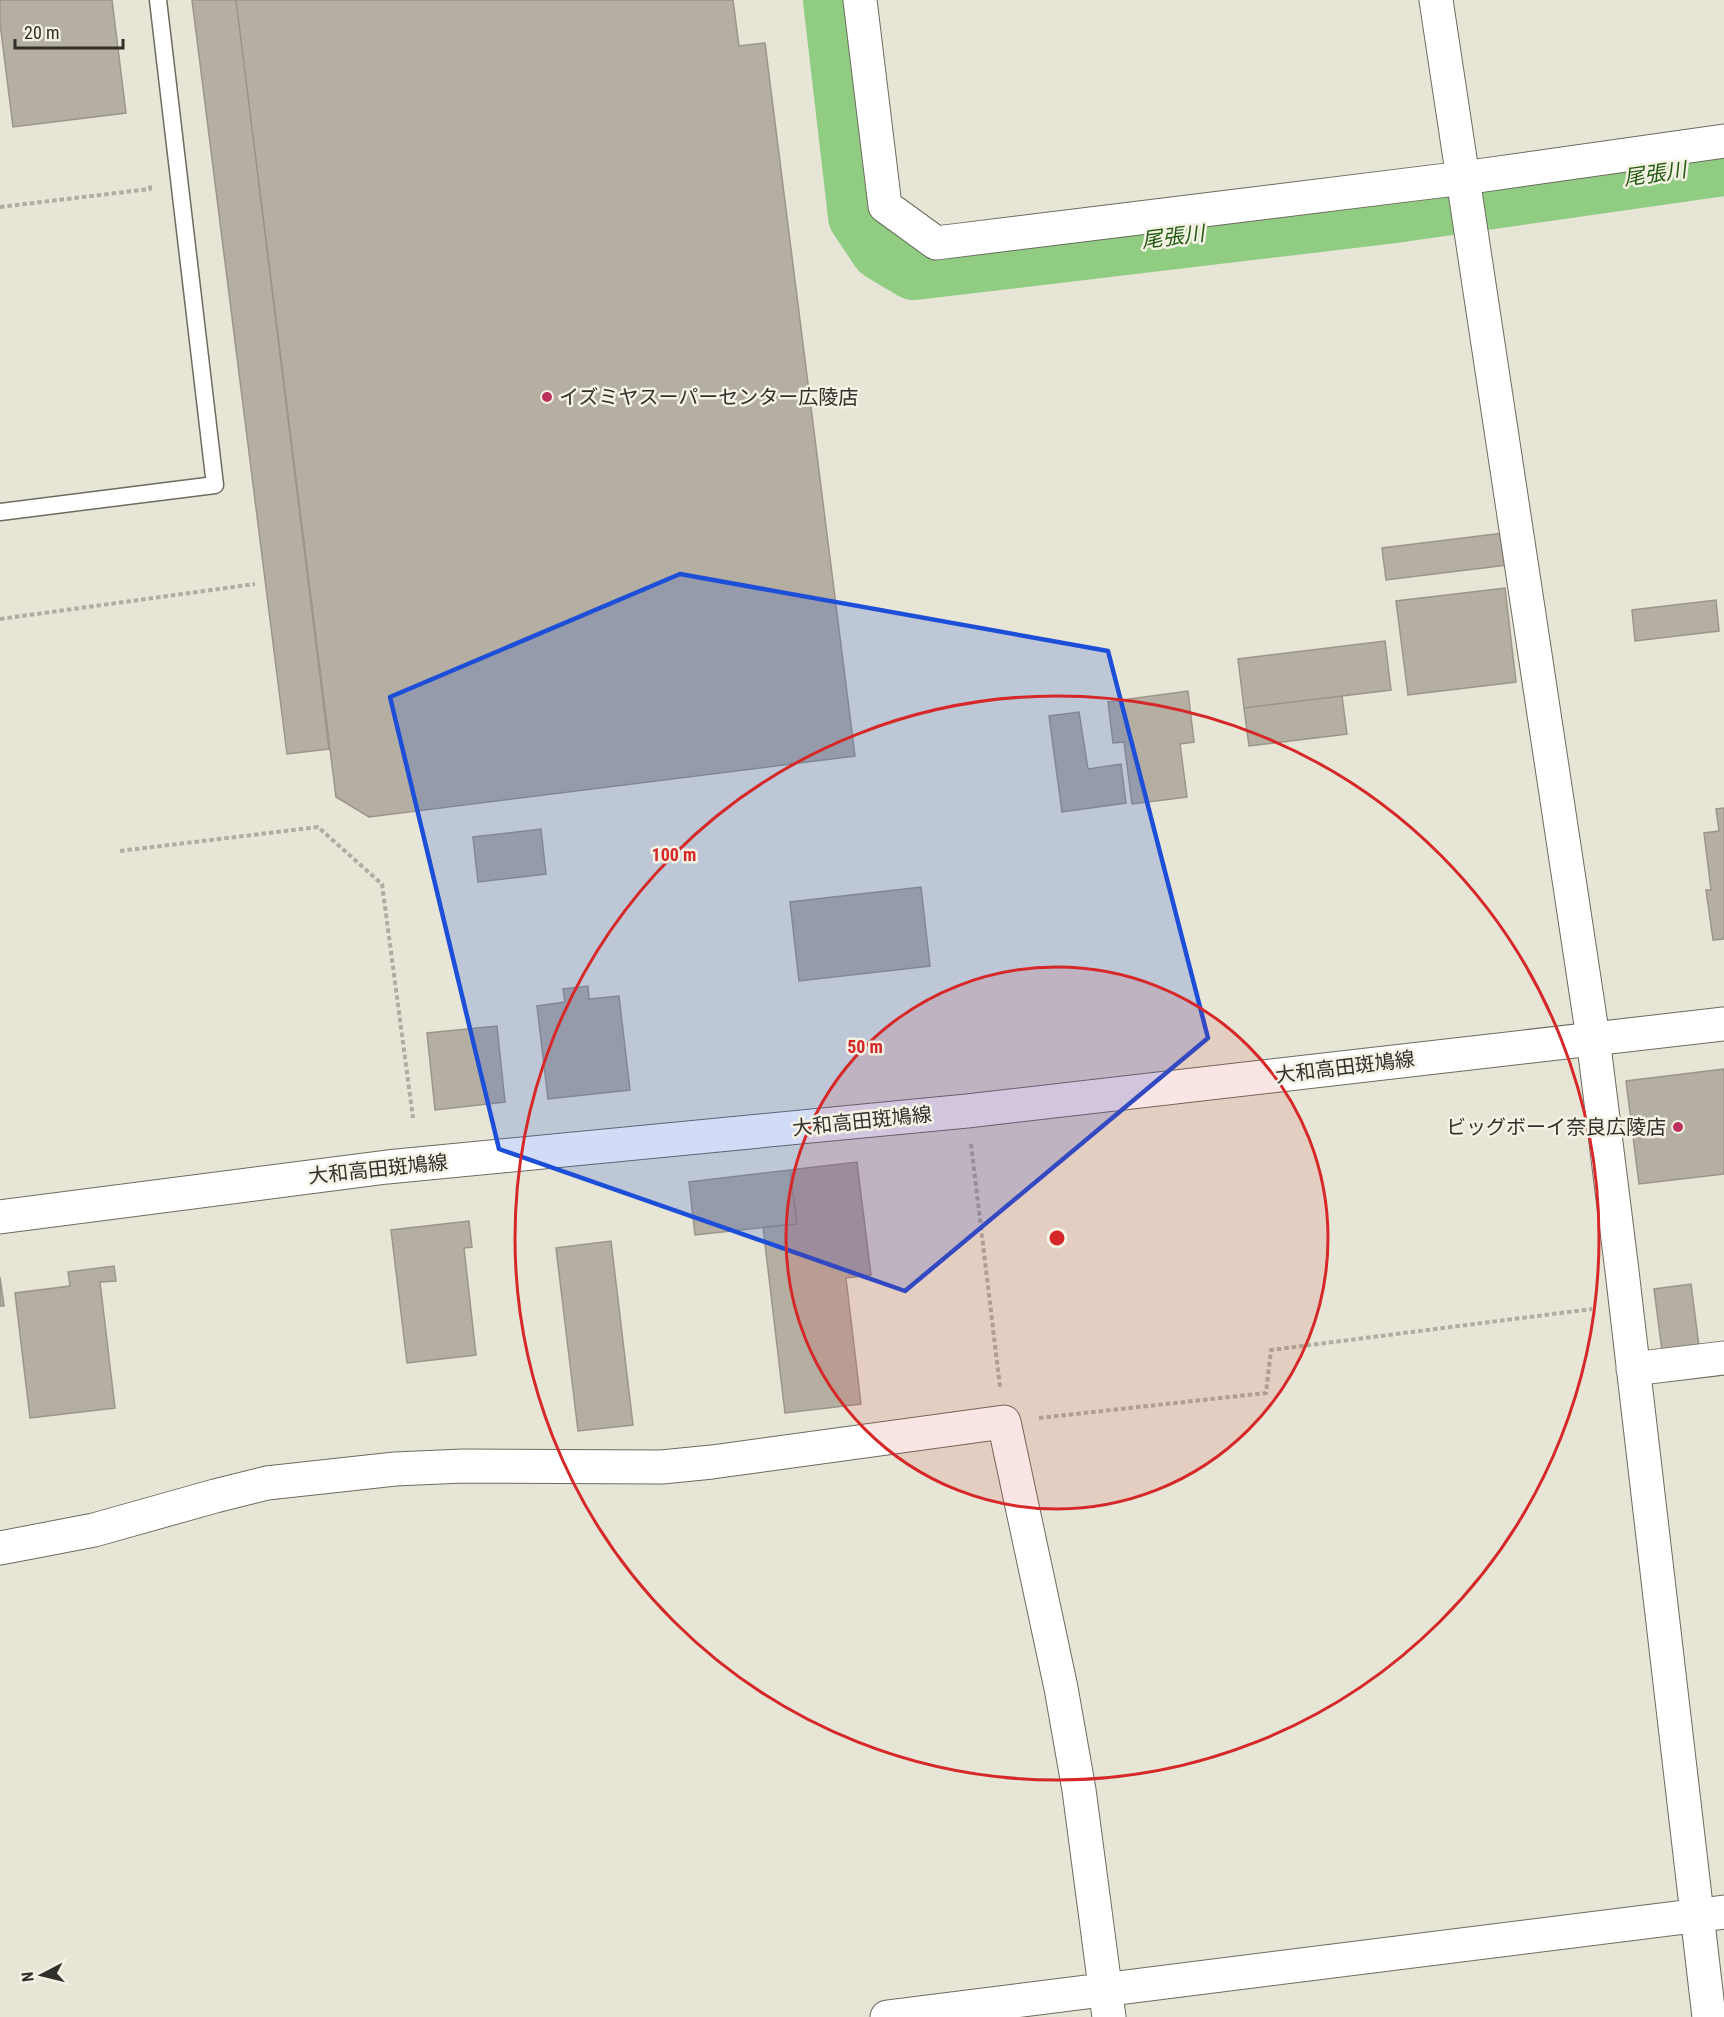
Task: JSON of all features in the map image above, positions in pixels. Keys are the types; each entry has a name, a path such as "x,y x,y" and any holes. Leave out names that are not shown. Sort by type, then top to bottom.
{"street":[{"path":"860,0 885,206 936,243 1463,178 1724,141"},
{"path":"1436,0 1593,1038 1633,1369 1710,1914 1709,2017"},
{"name":"大和高田斑鳩線","path":"0,1217 387,1167 967,1111 1724,1024"},
{"path":"1633,1369 1724,1358"},
{"path":"0,1548 94,1530 267,1483 395,1469 463,1466 662,1467 1004,1422 1061,1688 1077,1778 1107,2004"},
{"path":"887,2017 1107,2004 1710,1914"}],"lane":[{"path":"0,512 214,485 158,0"}],"path":[{"path":"0,207 150,189 149,178"},
{"path":"0,619 255,585"},
{"path":"120,851 318,827 382,884 413,1118"},
{"path":"967,1111 1004,1422 1266,1394 1271,1350 1626,1305"}],"highlighted area":[{"path":"680,574 1108,651 1208,1038 905,1291 499,1149 390,697"}],"building":[{"path":"0,0 112,0 126,113 13,127 0,23"},
{"path":"192,0 236,0 329,749 287,754"},
{"name":"イズミヤスーパーセンター広陵店","path":"236,0 733,0 739,46 765,43 855,756 369,817 336,797"},
{"path":"1503,533 1507,565 1386,580 1382,548"},
{"path":"1505,588 1516,682 1408,695 1396,601"},
{"path":"1716,600 1719,631 1635,641 1632,610"},
{"path":"1385,641 1391,690 1244,708 1238,659"},
{"path":"1188,691 1194,742 1180,744 1187,797 1132,804 1124,742 1113,743 1108,702"},
{"path":"1342,696 1347,734 1249,746 1244,708"},
{"path":"1079,712 1088,769 1121,764 1126,803 1062,812 1049,716"},
{"path":"1724,808 1724,939 1713,940 1706,890 1711,890 1704,833 1719,831 1716,809"},
{"path":"541,829 546,874 478,882 473,837"},
{"path":"921,887 930,966 799,981 790,902"},
{"path":"588,986 589,999 619,996 630,1090 548,1099 537,1006 565,1002 563,989"},
{"path":"497,1026 505,1102 435,1110 427,1033"},
{"name":"ビッグボーイ奈良広陵店","path":"1724,1069 1724,1174 1639,1184 1626,1081"},
{"path":"857,1162 871,1275 846,1278 861,1404 785,1413 763,1227 797,1224 790,1170"},
{"path":"790,1170 797,1224 695,1235 689,1182"},
{"path":"469,1221 472,1247 464,1248 476,1355 407,1363 391,1230"},
{"path":"611,1241 633,1425 578,1431 556,1248"},
{"path":"114,1266 116,1281 100,1282 115,1408 30,1418 15,1293 70,1286 68,1272"},
{"path":"0,1277 4,1306 0,1306"},
{"path":"1691,1284 1699,1346 1662,1351 1654,1289"}],"waterway":[{"name":"尾張川","path":"835,0 860,216 882,249 914,268 1387,212 1724,164"}],"place":[{"name":"イズミヤスーパーセンター広陵店","path":"547,397"},
{"name":"ビッグボーイ奈良広陵店","path":"1678,1127"}]}
